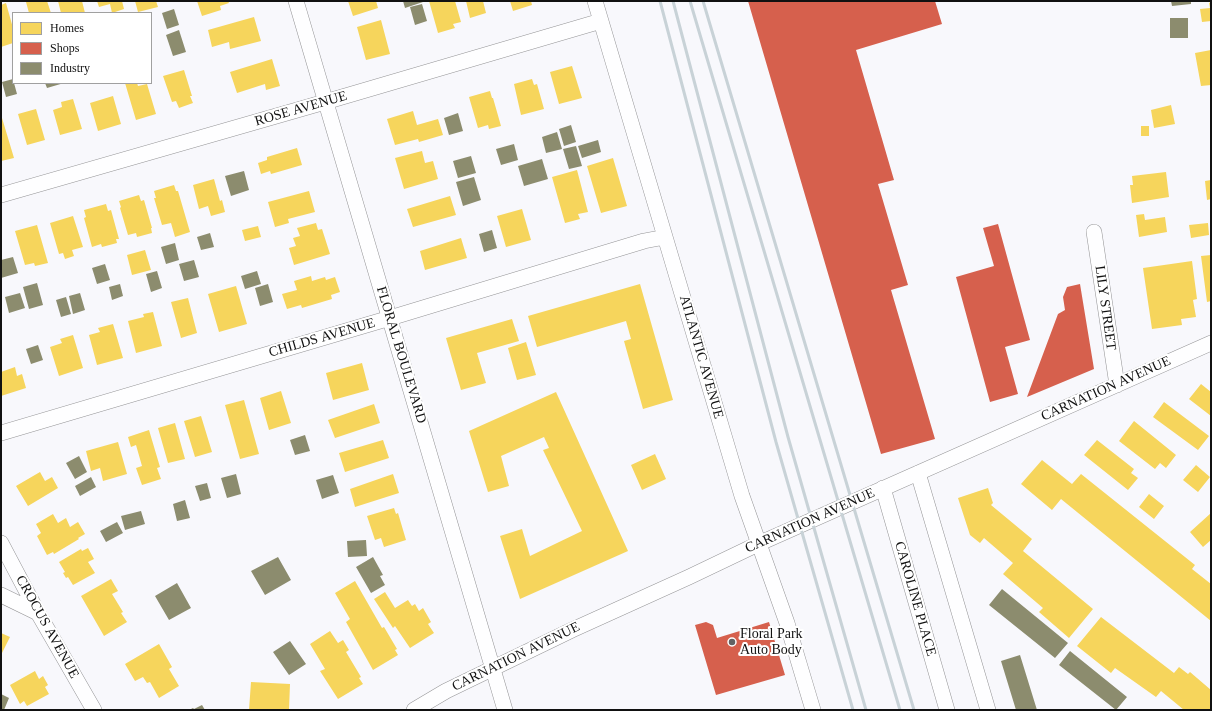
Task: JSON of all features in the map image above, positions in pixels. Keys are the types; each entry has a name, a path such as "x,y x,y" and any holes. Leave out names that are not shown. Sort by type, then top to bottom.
{"street":[{"name":"FLORAL BOULEVARD","path":"296,1 505,710"},
{"name":"ATLANTIC AVENUE","path":"595,1 742,496 787,623 813,710"},
{"name":"ROSE AVENUE","path":"1,195 326,102 601,21"},
{"name":"LILY STREET","path":"1094,232 1117,385"},
{"name":"CHILDS AVENUE","path":"1,433 644,241 666,237"},
{"name":"CARNATION AVENUE","path":"414,710 446,691 572,630 758,544 1211,343"},
{"path":"918,473 988,710"},
{"name":"CAROLINE PLACE","path":"882,488 947,710"},
{"name":"CROCUS AVENUE","path":"1,543 38,613 94,710"},
{"path":"1,595 38,613"}],"building: Homes":[{"path":"47,1 51,12 29,12 26,2"},
{"path":"58,1 82,1 85,12 61,12"},
{"path":"97,1 122,1 124,9 112,12 110,4 99,7"},
{"path":"135,1 156,1 158,7 138,12"},
{"path":"197,1 228,1 229,3 220,6 221,10 202,16"},
{"path":"348,1 376,1 378,8 353,16"},
{"path":"429,1 455,1 461,22 453,24 455,28 438,33"},
{"path":"466,1 483,1 486,13 470,18"},
{"path":"510,1 531,1 532,5 513,11"},
{"path":"1211,2 1211,21 1202,22 1200,9 1210,8 1209,3"},
{"path":"6,3 12,24 12,43 1,47 1,5"},
{"path":"254,17 261,41 230,49 229,42 212,47 208,30"},
{"path":"381,20 390,54 366,60 357,27"},
{"path":"1211,50 1211,85 1201,86 1195,53"},
{"path":"272,59 280,86 266,90 265,84 237,93 230,72"},
{"path":"572,66 582,98 559,104 550,72"},
{"path":"184,70 193,103 179,108 176,101 172,102 163,76"},
{"path":"532,79 534,85 537,84 544,109 521,115 514,84"},
{"path":"125,84 137,84 138,86 147,84 156,114 136,120"},
{"path":"490,91 501,126 489,129 488,125 478,128 469,97"},
{"path":"113,96 121,124 98,131 90,103"},
{"path":"73,99 82,129 60,135 53,110 62,107 61,102"},
{"path":"1171,105 1175,124 1154,128 1151,110"},
{"path":"36,109 45,140 27,145 18,114"},
{"path":"413,111 417,125 438,119 443,135 419,142 418,139 395,145 387,119"},
{"path":"1,118 14,158 1,161"},
{"path":"1141,126 1149,126 1149,136 1141,136"},
{"path":"297,148 302,165 271,174 270,171 261,174 258,163 267,160 267,157"},
{"path":"422,151 425,163 433,161 438,179 404,189 395,158"},
{"path":"613,158 627,206 601,213 587,166"},
{"path":"577,170 588,212 578,214 580,219 565,223 552,177"},
{"path":"1166,172 1169,197 1132,203 1130,185 1133,185 1132,176"},
{"path":"214,179 220,201 222,200 225,212 211,216 208,206 199,209 193,185"},
{"path":"1211,180 1211,199 1207,200 1205,181"},
{"path":"174,185 176,191 178,191 190,232 175,237 171,223 162,225 154,198 156,198 154,191"},
{"path":"309,191 315,212 288,219 289,223 275,227 268,202"},
{"path":"139,195 141,201 144,200 152,233 137,237 136,233 128,235 119,201"},
{"path":"450,196 456,215 413,227 407,209"},
{"path":"106,204 108,211 111,210 119,239 116,239 117,243 102,247 101,244 92,247 84,218 86,217 84,210"},
{"path":"522,209 531,240 506,247 497,216"},
{"path":"1144,214 1145,220 1165,217 1167,232 1139,237 1136,215"},
{"path":"73,216 83,247 72,250 74,256 65,259 63,253 59,254 50,223"},
{"path":"316,223 318,230 322,229 330,254 294,265 289,248 296,246 293,238 300,236 297,228"},
{"path":"1208,223 1209,235 1191,238 1189,225"},
{"path":"37,225 48,263 35,266 34,263 25,265 15,231"},
{"path":"258,226 261,237 245,241 242,230"},
{"path":"461,238 467,258 425,270 420,251"},
{"path":"145,250 151,270 132,275 127,255"},
{"path":"1211,255 1211,301 1207,302 1201,256"},
{"path":"1192,261 1197,299 1193,300 1196,317 1181,319 1182,325 1152,329 1143,268"},
{"path":"311,276 312,281 325,277 326,280 335,277 340,292 331,295 332,299 302,308 301,305 287,309 282,294 297,290 294,281"},
{"path":"640,284 673,400 643,409 624,341 631,339 626,321 537,347 528,316"},
{"path":"236,286 247,324 219,332 208,294"},
{"path":"188,298 197,333 181,338 171,302"},
{"path":"153,312 162,346 136,353 128,321 144,317 143,314"},
{"path":"512,319 519,341 477,353 486,383 461,390 446,338"},
{"path":"113,324 123,358 97,365 89,335 100,332 98,328"},
{"path":"73,335 83,368 59,376 50,347 62,343 60,339"},
{"path":"526,342 536,375 517,380 508,348"},
{"path":"362,363 369,390 333,400 326,373"},
{"path":"15,367 17,376 22,374 26,388 1,396 1,372"},
{"path":"1201,384 1211,392 1211,416 1189,399"},
{"path":"281,391 291,423 269,430 260,398"},
{"path":"556,392 628,551 520,599 500,536 522,529 530,556 582,531 543,450 549,448 544,437 501,456 509,486 488,492 469,431"},
{"path":"244,400 259,454 240,459 225,405"},
{"path":"1164,402 1209,436 1198,450 1153,417"},
{"path":"374,404 380,423 335,438 328,420"},
{"path":"201,416 212,452 195,457 184,421"},
{"path":"1134,421 1176,455 1166,468 1160,463 1155,469 1119,441"},
{"path":"175,423 185,459 168,463 158,428"},
{"path":"149,430 160,467 157,468 161,479 142,485 136,468 142,466 136,445 131,447 128,437"},
{"path":"383,440 389,458 345,472 339,453"},
{"path":"1097,440 1134,469 1131,473 1138,478 1128,490 1084,455"},
{"path":"118,442 127,474 103,481 100,468 91,471 86,451"},
{"path":"655,454 666,479 642,490 631,465"},
{"path":"1042,460 1072,484 1081,474 1195,565 1192,569 1211,584 1211,621 1061,499 1052,510 1021,484"},
{"path":"1196,465 1210,477 1198,492 1183,480"},
{"path":"40,472 45,481 52,477 58,488 28,506 16,486"},
{"path":"393,474 399,493 355,507 350,489"},
{"path":"988,488 993,503 991,505 1032,539 1023,551 1093,609 1069,638 1039,612 1043,608 1003,574 1013,563 984,538 980,543 970,535 958,498"},
{"path":"1149,494 1164,506 1154,519 1139,507"},
{"path":"394,508 396,514 398,513 406,540 384,547 381,538 375,540 367,516"},
{"path":"1211,513 1211,540 1203,547 1190,532"},
{"path":"53,514 58,523 66,518 70,527 78,522 85,534 54,554 53,552 47,555 37,536 41,533 36,524"},
{"path":"88,548 94,559 88,562 95,573 73,585 68,577 66,578 63,573 65,572 59,562 81,549 82,551"},
{"path":"111,579 118,591 112,594 127,622 104,636 81,596"},
{"path":"355,581 382,628 384,627 397,649 395,650 398,655 373,670 346,622 350,619 335,593"},
{"path":"385,592 395,608 408,600 412,606 415,604 419,611 423,608 431,622 428,624 434,633 410,648 395,626 393,628 374,599"},
{"path":"1101,617 1174,673 1179,667 1188,674 1190,672 1211,690 1211,710 1184,710 1161,691 1156,697 1115,668 1111,673 1077,646"},
{"path":"330,631 338,643 343,640 349,650 346,652 361,677 359,678 363,684 338,699 320,671 325,669 310,644"},
{"path":"1,633 10,637 1,655"},
{"path":"159,644 172,667 169,669 179,686 159,698 150,682 147,683 143,677 135,681 125,664"},
{"path":"35,671 39,679 43,676 48,685 45,687 49,694 27,706 24,701 20,704 10,685"},
{"path":"251,682 290,684 289,710 249,710"}],"building: Shops":[{"path":"748,1 935,1 942,24 856,50 894,180 878,184 908,285 891,290 935,439 881,454"},
{"path":"998,224 1030,340 1005,347 1018,394 990,402 956,277 994,266 983,228"},
{"path":"1080,284 1094,369 1027,397 1058,314 1065,310 1063,297 1067,287"},
{"path":"706,622 713,625 717,638 769,622 785,675 716,695 695,625"}],"building: Industry":[{"path":"403,1 423,1 423,2 405,8"},
{"path":"1171,1 1191,1 1191,4 1172,6"},
{"path":"422,4 427,21 415,25 410,7"},
{"path":"174,9 179,25 167,29 162,13"},
{"path":"1170,18 1188,18 1188,38 1170,38"},
{"path":"179,30 186,52 173,56 166,35"},
{"path":"12,79 12,84 14,84 17,94 6,97 2,82"},
{"path":"45,84 61,84 47,88"},
{"path":"458,113 463,131 449,135 444,118"},
{"path":"571,125 576,142 564,146 559,129"},
{"path":"557,132 562,149 546,153 542,137"},
{"path":"598,140 601,152 582,158 578,146"},
{"path":"514,144 518,160 501,165 496,149"},
{"path":"576,146 582,166 569,169 563,149"},
{"path":"471,156 476,173 458,178 453,161"},
{"path":"542,159 548,179 524,186 518,166"},
{"path":"244,171 249,190 231,196 225,176"},
{"path":"474,177 481,200 463,206 456,182"},
{"path":"492,230 497,248 484,252 479,234"},
{"path":"210,233 214,247 201,250 197,237"},
{"path":"175,243 179,260 166,264 161,247"},
{"path":"13,257 18,273 1,278 1,260"},
{"path":"194,260 199,277 184,281 179,264"},
{"path":"105,264 110,280 97,284 92,268"},
{"path":"157,271 162,288 151,292 146,274"},
{"path":"257,271 261,284 245,289 241,276"},
{"path":"37,283 43,305 29,309 23,287"},
{"path":"120,284 123,296 112,300 109,287"},
{"path":"268,284 273,302 260,306 255,288"},
{"path":"20,293 25,308 9,313 5,297"},
{"path":"80,293 85,310 73,314 69,296"},
{"path":"66,297 71,314 61,317 56,300"},
{"path":"38,345 43,360 31,364 26,349"},
{"path":"305,435 310,451 295,455 290,440"},
{"path":"79,456 87,472 75,479 66,463"},
{"path":"236,474 241,494 227,498 221,478"},
{"path":"333,475 339,493 322,499 316,480"},
{"path":"91,477 96,487 80,496 75,486"},
{"path":"207,483 211,498 200,501 195,486"},
{"path":"185,500 190,518 177,521 173,504"},
{"path":"141,511 145,524 125,530 121,516"},
{"path":"117,522 123,533 106,542 100,531"},
{"path":"366,540 367,556 348,557 347,541"},
{"path":"278,557 291,580 265,595 251,571"},
{"path":"373,557 383,575 380,576 385,585 371,593 356,567"},
{"path":"177,583 191,608 169,620 155,596"},
{"path":"1002,589 1068,643 1055,658 989,605"},
{"path":"290,641 306,664 289,675 273,652"},
{"path":"1070,651 1127,697 1116,710 1059,665"},
{"path":"1020,655 1037,710 1016,710 1001,661"},
{"path":"1,694 9,698 4,710 1,710"},
{"path":"202,705 205,710 189,710 194,709"}],"railway":[{"path":"660,1 776,442 853,710"},
{"path":"673,1 788,437 866,710"},
{"path":"690,1 900,710"},
{"path":"703,1 914,710"}],"place":[{"name":"Floral Park Auto Body","path":"732,642"}]}
